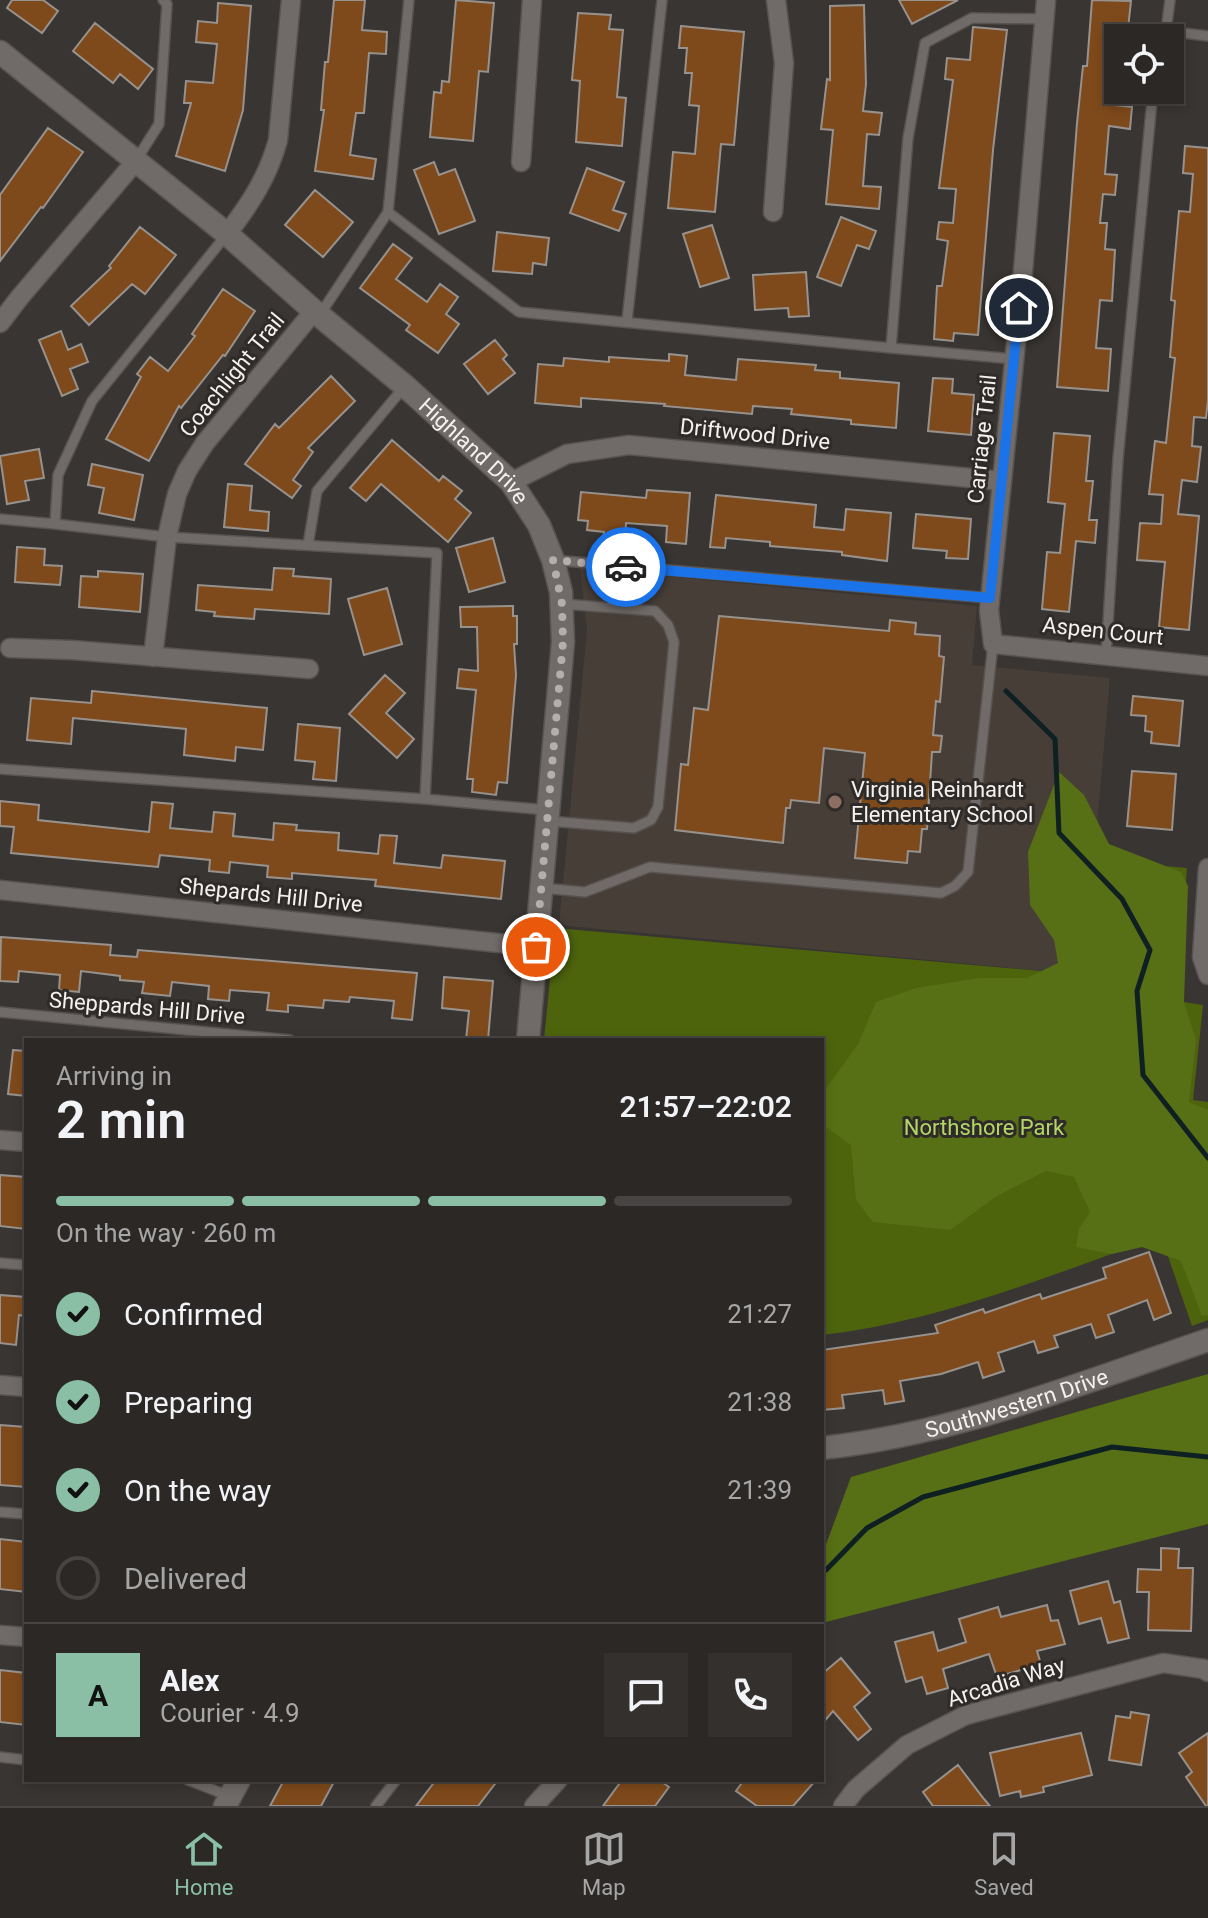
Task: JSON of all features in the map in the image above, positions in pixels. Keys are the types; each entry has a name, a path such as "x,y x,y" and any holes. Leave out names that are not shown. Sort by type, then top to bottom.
{"street":[{"path":"227,234 259,190 273,160 278,140 291,0"},
{"path":"521,162 532,0"},
{"path":"773,212 784,63 776,0"},
{"name":"Carriage Trail","path":"993,644 989,610 1046,0"},
{"name":"Highland Drive","path":"0,52 227,234 405,386 511,482 539,525 553,560 562,604 563,642 528,1038"},
{"path":"0,323 135,162"},
{"name":"Coachlight Trail","path":"153,657 167,537 177,494 187,471 205,443 317,314"},
{"name":"Driftwood Drive","path":"511,482 567,454 629,445 1002,481"},
{"name":"Aspen Court","path":"993,644 1208,666"},
{"path":"10,648 309,669"},
{"path":"1207,975 1202,957 1208,868"},
{"name":"Shepards Hill Drive","path":"0,890 536,947"},
{"path":"0,1140 24,1142"},
{"name":"Southwestern Drive","path":"824,1448 910,1435 967,1422 1208,1340"},
{"path":"0,1385 24,1387"},
{"path":"0,1635 24,1637"},
{"name":"Arcadia Way","path":"843,1806 856,1789 907,1745 966,1715 1163,1663 1208,1672"},
{"path":"534,1806 556,1782"}],"lane":[{"path":"135,162 159,124 167,4 163,0"},
{"path":"317,314 388,212 409,0"},
{"path":"627,321 662,0"},
{"path":"1166,24 1170,0"},
{"path":"891,348 908,138 925,43 972,18 1044,19"},
{"path":"1184,35 1208,36"},
{"path":"1106,656 1118,459 1152,104"},
{"path":"388,212 519,312 1014,359"},
{"path":"55,524 58,475 92,401 227,234"},
{"path":"308,545 317,491 405,386"},
{"path":"0,519 167,537 437,553 425,799"},
{"path":"553,560 990,598"},
{"path":"0,769 425,799 634,828 651,820 658,807 674,642 668,625 655,611 562,604"},
{"path":"541,888 585,892 650,867 941,893 955,886 968,872 993,644"},
{"name":"Sheppards Hill Drive","path":"0,1012 269,1038"},
{"path":"0,1263 24,1265"},
{"path":"0,1512 24,1514"},
{"path":"0,1757 24,1760"},
{"path":"194,1782 232,1794"},
{"path":"376,1806 394,1782"}],"shaded area":[{"name":"Virginia Reinhardt Elementary School","path":"580,568 977,606 972,665 1110,678 1086,975 559,925 587,630"}],"green space":[{"path":"1059,772 1084,795 1109,844 1181,872 1188,886 1184,1002 1196,1040 1189,1102 1208,1110 1208,1315 1202,1316 1181,1261 1142,1247 1112,1254 1076,1247 1079,1229 1090,1212 1074,1177 1046,1171 997,1196 950,1230 873,1222 856,1200 851,1145 824,1125 824,1091 858,1044 876,1002 916,988 979,978 1027,978 1058,963 1054,940 1030,905 1028,852"},
{"name":"Northshore Park","path":"1095,860 1187,868 1177,1001 1203,1005 1193,1100 1208,1102 1208,1320 1192,1326 1161,1236 952,1308 866,1329 824,1335 824,1038 544,1038 555,928 1086,975"},
{"path":"1208,1374 1208,1524 824,1622 824,1550 851,1477"}],"building":[{"path":"12,0 43,0 58,11 42,33 7,8"},
{"path":"334,0 365,0 362,30 387,32 386,54 369,53 364,113 356,113 350,155 376,159 373,179 315,171"},
{"path":"456,0 494,3 488,72 479,71 473,141 430,137 434,92 441,93 442,81 449,82"},
{"path":"899,0 958,0 912,24"},
{"path":"1092,0 1131,1 1129,24 1104,24 1104,104 1132,107 1130,129 1109,126 1105,174 1117,175 1115,195 1103,194 1100,223 1107,223 1105,249 1115,250 1112,301 1100,300 1096,348 1111,349 1108,391 1057,387 1077,123 1083,66 1087,66"},
{"path":"218,3 251,6 243,110 225,171 176,156 191,103 184,103 186,81 213,83 217,44 196,42 198,21 217,23"},
{"path":"864,5 866,84 863,111 882,113 879,135 867,134 863,186 881,187 879,209 826,204 833,130 821,129 827,79 830,80 830,6"},
{"path":"578,13 611,15 609,29 623,30 617,97 626,98 622,146 576,142 580,81 572,80"},
{"path":"95,23 153,69 138,89 120,74 113,83 73,51"},
{"path":"681,26 744,32 734,145 721,144 715,212 668,208 673,152 695,154 699,106 689,105 692,73 685,73 687,48 679,48"},
{"path":"973,27 1007,30 993,150 978,335 954,333 953,341 934,339 937,286 942,286 948,241 937,239 939,222 953,223 956,189 939,188 953,80 945,79 947,58 970,60"},
{"path":"48,128 83,152 0,261 0,195"},
{"path":"1185,146 1208,148 1208,400 1206,418 1194,417 1192,446 1201,447 1197,482 1182,480 1178,514 1199,516 1189,630 1159,627 1165,562 1137,560 1140,523 1161,524 1163,495 1149,494 1155,441 1166,443 1175,358 1170,357 1175,301 1171,300 1179,211 1190,212 1193,174 1183,173"},
{"path":"434,162 439,175 455,169 475,221 439,234 414,170"},
{"path":"587,168 624,182 613,210 626,214 619,231 570,213"},
{"path":"315,190 353,222 323,257 285,225"},
{"path":"841,217 876,231 869,249 857,245 841,286 817,277"},
{"path":"712,225 729,278 700,287 683,234"},
{"path":"140,227 176,255 145,294 132,284 89,325 71,306 111,268 109,266"},
{"path":"497,232 549,238 546,265 533,263 532,274 493,271"},
{"path":"393,244 412,258 396,279 427,302 440,284 458,297 446,314 459,324 438,353 406,330 410,325 360,288"},
{"path":"806,272 809,316 789,317 788,308 755,310 753,275"},
{"path":"223,289 255,311 225,356 181,408 179,406 149,461 106,439 141,377 137,374 150,357 168,371 195,336 192,334"},
{"path":"61,331 68,350 81,344 88,362 70,369 78,389 62,396 39,340"},
{"path":"495,340 507,355 503,359 515,373 488,394 464,364"},
{"path":"669,354 687,356 685,375 736,380 738,359 816,365 815,370 840,372 840,378 899,383 896,428 791,414 792,409 753,406 752,414 581,398 581,407 535,403 538,364 563,366 564,358 609,362 609,357 669,361"},
{"path":"331,376 355,401 308,448 313,452 293,480 301,486 292,498 245,464 275,424 279,428"},
{"path":"933,378 953,379 952,393 974,395 971,435 928,431"},
{"path":"1054,433 1090,436 1086,481 1093,481 1089,520 1097,520 1095,543 1076,541 1069,612 1042,609 1047,552 1060,553 1065,504 1048,502"},
{"path":"392,440 439,481 443,476 462,491 455,499 471,513 448,542 381,484 366,501 350,488"},
{"path":"39,449 44,478 25,481 29,500 7,504 0,456"},
{"path":"92,464 143,475 134,520 99,513 104,488 88,485"},
{"path":"228,484 252,486 250,510 269,512 268,531 224,527"},
{"path":"647,490 690,493 686,544 666,542 667,526 626,523 625,544 603,542 604,532 587,530 588,521 578,520 581,492 646,498"},
{"path":"716,495 816,505 814,527 844,530 846,509 891,513 887,561 842,555 842,552 770,546 770,542 726,538 725,548 710,547"},
{"path":"916,514 971,519 968,559 946,558 947,551 913,548"},
{"path":"493,538 505,582 469,592 456,548"},
{"path":"17,547 45,549 44,565 62,566 60,585 15,582"},
{"path":"274,568 294,569 293,576 331,579 329,614 255,609 254,619 214,616 215,612 196,610 198,585 272,590"},
{"path":"98,571 143,574 140,612 79,607 81,576 98,577"},
{"path":"387,588 402,644 364,655 348,599"},
{"path":"513,606 513,616 517,616 517,644 514,644 516,675 507,783 498,782 496,795 472,792 473,779 467,779 476,690 457,688 459,669 478,671 477,627 461,627 460,607"},
{"path":"719,616 889,631 890,620 916,623 915,634 940,636 939,656 944,657 933,735 942,736 940,752 932,752 927,829 922,829 920,852 908,851 907,863 855,858 865,753 824,748 819,803 791,800 790,808 786,808 783,843 675,830 681,764 688,765 694,708 708,710"},
{"path":"385,675 405,693 386,713 414,739 397,758 349,714"},
{"path":"92,691 267,708 263,750 236,747 235,761 184,755 186,729 73,718 71,744 27,740 31,698 91,703"},
{"path":"1133,696 1183,701 1179,746 1151,743 1152,732 1145,731 1146,716 1131,715"},
{"path":"298,724 340,728 336,781 313,779 315,762 295,760"},
{"path":"1132,771 1176,774 1172,830 1127,826"},
{"path":"0,801 39,805 38,820 149,832 152,802 173,804 170,828 212,832 214,812 235,814 233,836 273,840 274,823 297,825 296,830 339,833 338,850 378,854 380,835 397,836 394,863 441,868 443,855 505,861 501,899 375,886 376,880 292,873 292,879 267,877 268,866 230,862 229,873 209,871 210,860 160,855 158,867 11,853 14,827 0,826"},
{"path":"1,937 111,945 110,955 137,957 138,950 417,973 412,1020 392,1018 394,1001 350,997 349,1002 324,1000 323,1008 288,1005 288,1012 267,1010 269,993 230,990 229,1001 208,999 209,986 172,982 170,996 142,993 144,982 81,971 79,992 59,990 60,975 19,971 18,982 0,981"},
{"path":"444,977 493,981 488,1038 466,1038 469,1011 442,1008"},
{"path":"13,1050 24,1051 24,1096 8,1094"},
{"path":"0,1175 24,1177 24,1229 0,1226"},
{"path":"1149,1252 1171,1313 1154,1320 1147,1300 1108,1315 1114,1332 1096,1338 1091,1324 1054,1336 1058,1347 1038,1353 1034,1341 998,1353 1004,1371 983,1378 978,1362 941,1374 900,1381 904,1401 885,1404 883,1390 842,1395 844,1408 824,1410 824,1350 938,1333 935,1325 983,1309 985,1313 1040,1294 1042,1299 1106,1278 1103,1268"},
{"path":"0,1295 24,1297 24,1316 19,1315 16,1345 0,1343"},
{"path":"0,1425 24,1427 24,1487 0,1485"},
{"path":"0,1539 24,1542 24,1592 0,1589"},
{"path":"1161,1548 1179,1549 1178,1568 1193,1568 1191,1631 1148,1630 1149,1592 1137,1592 1138,1569 1161,1570"},
{"path":"1108,1581 1114,1603 1120,1601 1129,1638 1108,1643 1101,1618 1079,1624 1070,1591"},
{"path":"1047,1605 1051,1621 1058,1620 1065,1644 1037,1651 1041,1664 997,1677 989,1654 943,1669 948,1688 927,1694 922,1677 906,1682 895,1642 933,1632 938,1651 966,1642 959,1619 998,1607 1001,1617"},
{"path":"841,1658 870,1693 854,1707 871,1729 858,1740 833,1711 824,1722 824,1672"},
{"path":"0,1670 24,1673 24,1725 0,1722"},
{"path":"1131,1712 1149,1715 1141,1765 1109,1760 1116,1716 1130,1718"},
{"path":"1081,1733 1092,1775 1043,1787 1044,1792 1021,1797 1020,1791 1000,1796 990,1753"},
{"path":"1208,1733 1206,1806 1186,1777 1192,1772 1179,1753"},
{"path":"958,1765 990,1806 933,1806 923,1792"},
{"path":"283,1782 334,1782 321,1806 270,1806"},
{"path":"434,1782 496,1782 478,1806 416,1806"},
{"path":"621,1782 662,1782 669,1787 655,1806 603,1806"},
{"path":"743,1782 814,1782 793,1806 757,1806 736,1791"}],"waterway":[{"path":"1006,691 1055,739 1059,833 1122,899 1150,950 1137,991 1143,1075 1208,1158"},
{"path":"826,1570 867,1528 923,1497 1112,1447 1208,1457"}],"way so far":[{"path":"536,947 563,642 562,604 553,560 626,567"}],"place":[{"name":"Virginia Reinhardt Elementary School","path":"835,802"}],"route":[{"path":"626,567 990,598 1019,308"}]}
